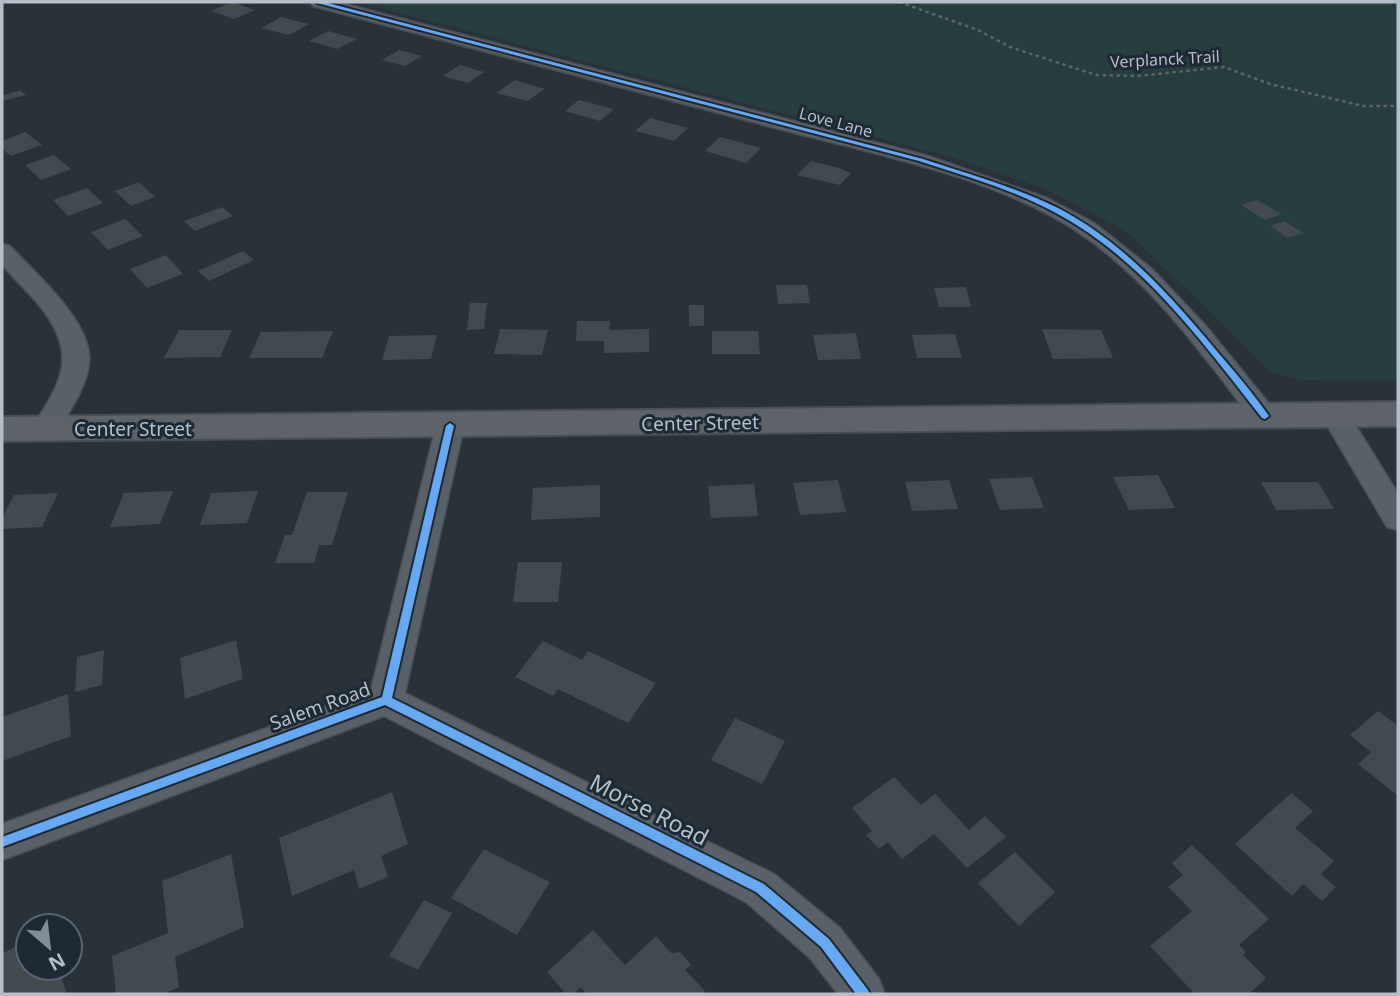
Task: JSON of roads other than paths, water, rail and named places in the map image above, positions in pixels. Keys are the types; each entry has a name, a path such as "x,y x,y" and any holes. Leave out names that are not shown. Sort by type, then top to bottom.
{"main road":[{"name":"Center Street","path":"2,429 1398,414"}],"street":[{"name":"Love Lane","path":"319,2 920,160 994,184 1059,211 1120,253 1202,336 1265,416"},
{"path":"2,251 63,320 77,348 69,389 45,429"},
{"path":"1335,415 1398,519"},
{"name":"Salem Road","path":"2,842 386,700 450,426"},
{"name":"Morse Road","path":"386,700 760,888 825,943 864,994"}]}
